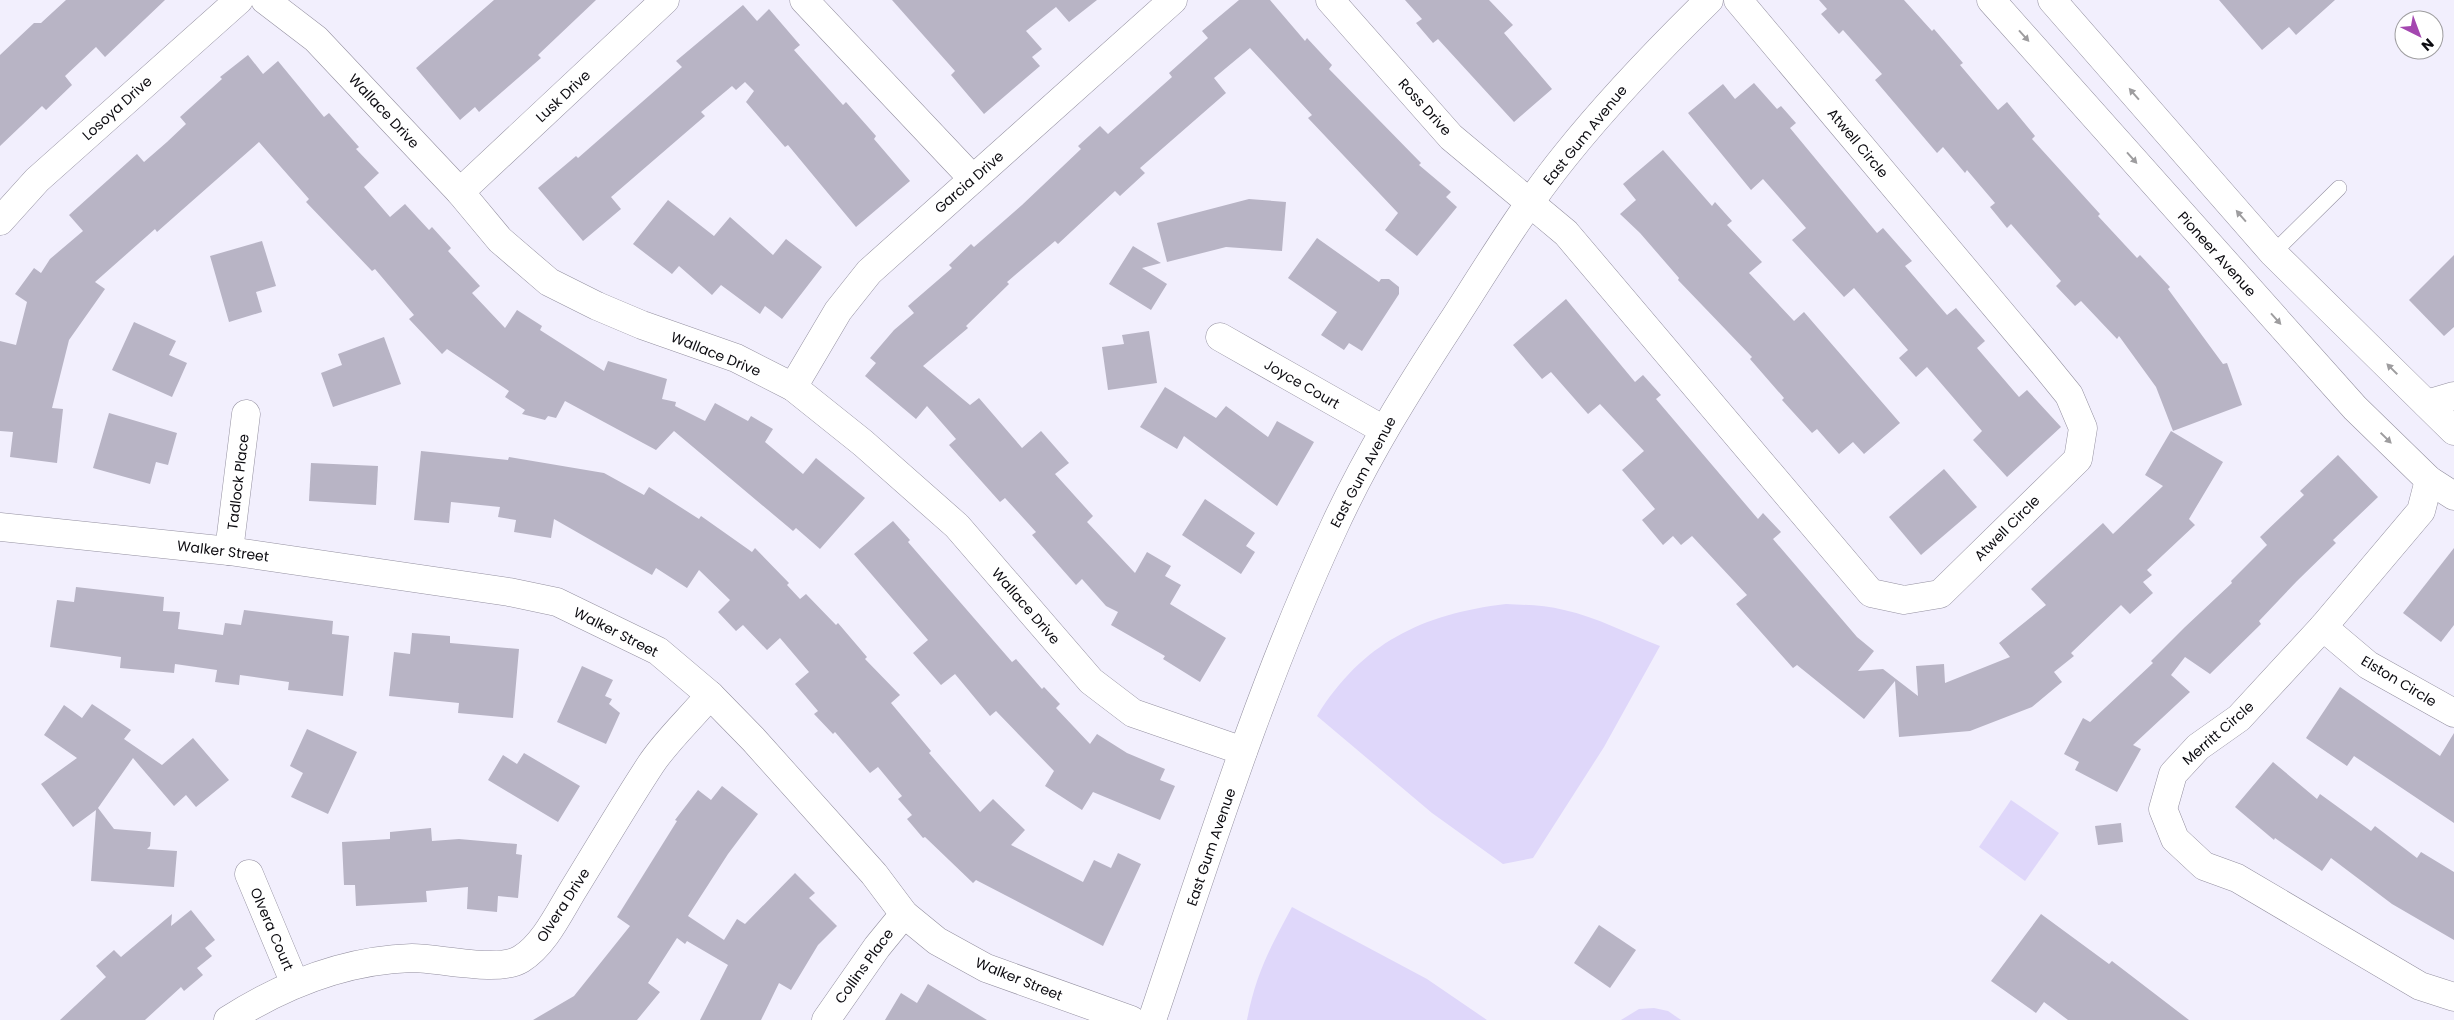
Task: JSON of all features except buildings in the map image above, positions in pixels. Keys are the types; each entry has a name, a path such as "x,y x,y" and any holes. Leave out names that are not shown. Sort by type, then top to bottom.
{"street":[{"name":"Losoya Drive","path":"0,221 37,180 239,0"},
{"name":"Wallace Drive","path":"265,0 316,39 460,192 500,240 549,282 597,306 642,325 736,358 793,387 863,443 957,526 1091,681 1134,713 1243,752"},
{"name":"Lusk Drive","path":"460,192 665,0"},
{"path":"804,0 974,179"},
{"name":"Garcia Drive","path":"793,387 838,311 869,272 1172,0"},
{"name":"Ross Drive","path":"1330,0 1451,137 1530,203"},
{"name":"East Gum Avenue","path":"1152,1020 1243,752 1304,593 1334,525 1384,430 1409,387 1530,203 1564,157 1645,62 1709,0"},
{"name":"Atwell Circle","path":"1530,203 1566,233 1871,593 1904,600 1940,594 1947,588 2078,459 2083,428 2069,396 2044,363 1738,0"},
{"name":"Pioneer Avenue","path":"1991,0 2355,408 2430,480 2454,496"},
{"path":"2052,0 2273,253 2454,431"},
{"name":"Joyce Court","path":"1220,337 1384,430"},
{"path":"2426,404 2454,396"},
{"name":"Tadlock Place","path":"229,551 246,414"},
{"name":"Merritt Circle","path":"2430,480 2421,511 2323,627 2239,718 2198,747 2173,774 2163,809 2175,839 2204,866 2236,878 2420,986 2454,997"},
{"name":"Walker Street","path":"0,527 229,551 509,592 557,602 658,651 710,695 753,739 868,867 904,914 938,941 986,968 1131,1020"},
{"name":"Elston Circle","path":"2323,627 2368,665 2454,714"},
{"name":"Olvera Drive","path":"228,1020 255,1003 295,984 356,965 413,958 504,964 519,960 534,950 652,762 710,695"},
{"name":"Olvera Court","path":"249,874 295,984"},
{"name":"Collins Place","path":"826,1020 877,947 904,914"}],"lane":[{"path":"2273,253 2339,188"}],"shaded area":[{"path":"1506,604 1550,607 1576,613 1660,646 1604,747 1533,858 1503,864 1432,813 1317,716 1354,669 1374,651 1397,636 1447,615"},
{"path":"2011,800 2059,833 2025,881 1979,847"},
{"path":"1292,907 1427,979 1487,1020 1247,1020 1259,974"},
{"path":"1654,1008 1668,1011 1681,1020 1621,1020 1639,1009"}]}
